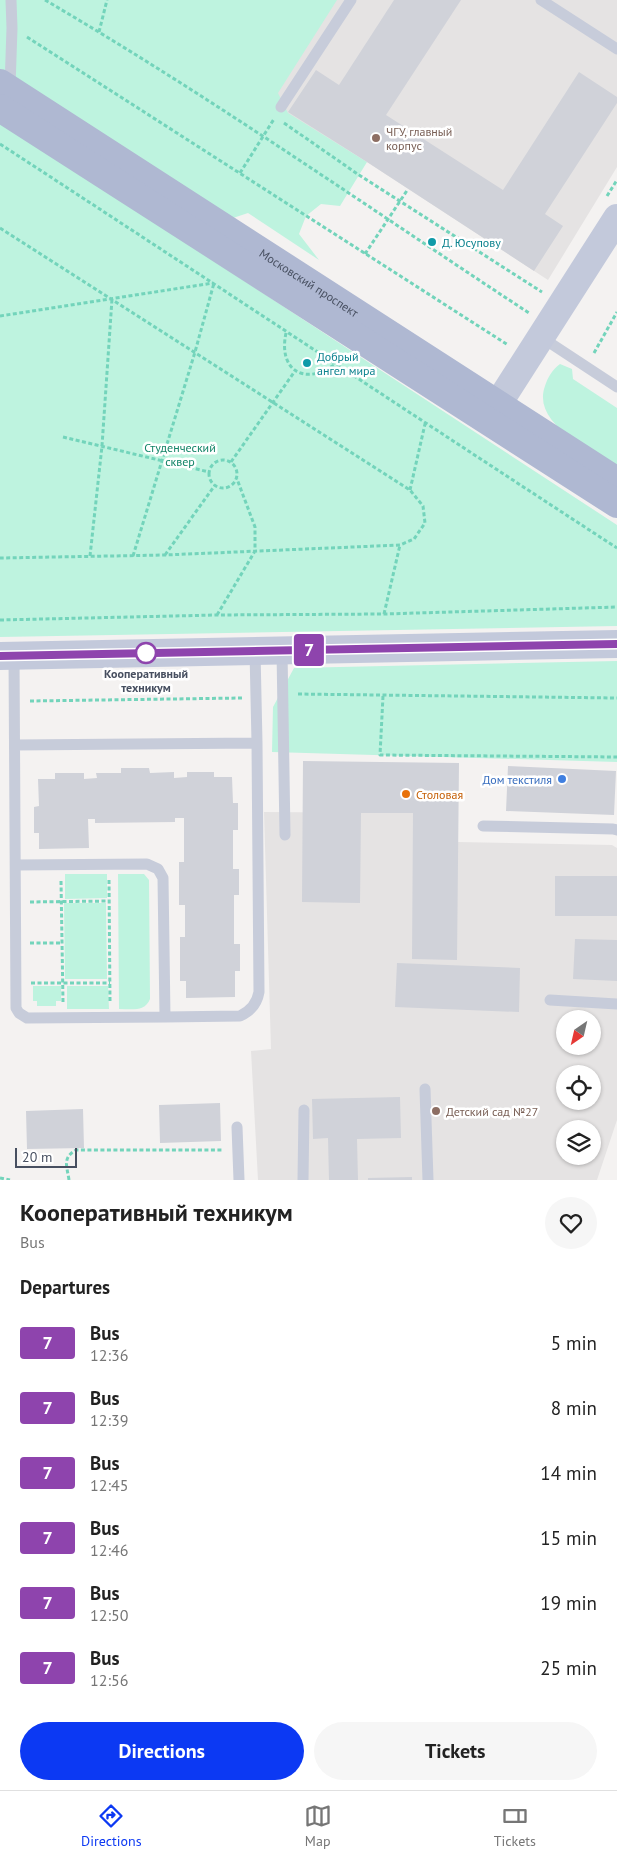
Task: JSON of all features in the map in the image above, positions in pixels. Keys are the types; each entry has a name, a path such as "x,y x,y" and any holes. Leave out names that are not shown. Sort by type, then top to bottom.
{"main road":[{"name":"Московский проспект","path":"3,93 498,404 617,481"},
{"name":"Московский проспект","path":"3,93 617,504"}],"street":[{"path":"498,404 537,326 617,218"},
{"path":"7,655 617,644"}],"lane":[{"path":"3,93 12,28 11,0"},
{"path":"278,112 351,0"},
{"path":"541,0 617,49"},
{"path":"537,326 617,386"},
{"path":"282,650 285,835"},
{"path":"7,655 15,701 16,1008 23,1017 27,1018 240,1016 250,1011 258,998 259,992 256,651"},
{"path":"15,745 257,743"},
{"path":"484,826 617,830"},
{"path":"16,865 146,864 158,869 163,878 165,1017"},
{"path":"550,1000 617,1004"},
{"path":"425,1089 428,1180"},
{"path":"302,1180 304,1110"},
{"path":"237,1127 239,1180"}],"path":[{"path":"45,0 99,32 263,137 388,220 537,326"},
{"path":"99,32 107,0"},
{"path":"12,28 512,347"},
{"path":"240,173 278,112 400,201 546,294"},
{"path":"0,144 617,548"},
{"path":"365,254 408,189"},
{"path":"0,228 410,490 424,506 425,523 414,539 400,545 165,556 0,558"},
{"path":"0,316 214,283"},
{"path":"133,556 214,283"},
{"path":"90,556 102,446 112,298"},
{"path":"594,353 617,312"},
{"path":"286,333 283,347 286,360 295,371 312,375 324,372 335,365"},
{"path":"231,462 295,371"},
{"path":"410,490 425,424"},
{"path":"63,437 209,472"},
{"path":"215,486 209,472 213,463 223,459 231,462 236,468 237,479 255,527 255,551 217,615"},
{"path":"215,486 224,488 231,486 237,479"},
{"path":"165,556 215,486"},
{"path":"384,614 400,545"},
{"path":"0,620 217,615 384,614 617,607"},
{"path":"283,694 617,698"},
{"path":"383,696 380,755 617,757"},
{"path":"15,701 256,697"},
{"path":"61,864 63,1018"},
{"path":"109,864 111,1017"},
{"path":"15,902 109,901"},
{"path":"15,943 62,943"},
{"path":"16,983 110,983"},
{"path":"69,1180 66,1160 69,1154 76,1150 238,1150"},
{"path":"0,1178 10,1180"}],"shaded area":[{"path":"102,0 617,0 617,167 548,280 367,162"},
{"path":"264,812 413,813 458,842 612,845 617,848 617,1120 597,1180 258,1180 251,1051 271,1049"}],"green space":[{"path":"0,0 337,0 278,93 288,113 367,162 340,206 321,204 306,216 299,234 319,260 248,213 230,219 0,70"},
{"name":"Студенческий сквер","path":"0,121 617,525 617,626 0,637"},
{"path":"560,364 572,369 573,379 617,408 617,466 566,434 555,424 547,412 543,400 545,386 551,374"},
{"path":"617,661 617,762 272,752 273,707 294,668"},
{"path":"65,874 107,874 107,898 65,899"},
{"path":"118,874 144,874 149,880 150,999 145,1006 138,1009 119,1009"},
{"path":"64,903 106,903 107,979 65,979"},
{"path":"33,986 61,986 61,1001 56,1001 56,1006 37,1006 37,1001 33,1001"},
{"path":"67,986 108,986 109,1009 67,1009"}],"building":[{"name":"ЧГУ, главный корпус","path":"394,0 461,0 386,115 503,190 579,72 617,97 617,103 545,214 563,226 534,271 288,112 316,70 339,85"},
{"path":"303,761 459,763 457,960 412,959 413,813 361,813 360,903 302,902"},
{"path":"508,766 616,771 614,815 506,811"},
{"path":"121,768 149,768 150,773 174,772 174,778 187,777 187,772 214,772 214,777 232,777 233,803 238,803 238,830 233,830 233,869 239,869 239,895 234,895 234,944 240,944 240,971 235,971 235,997 186,998 186,981 180,981 180,937 185,937 185,905 179,905 179,862 184,862 184,818 175,818 175,822 95,823 95,819 88,819 89,848 39,849 39,833 34,833 34,807 39,806 38,779 55,779 55,773 84,773 84,779 97,778 96,773 121,773"},
{"path":"555,876 617,876 617,916 555,916"},
{"path":"575,939 617,940 617,981 573,979"},
{"path":"397,963 520,968 519,1012 395,1007"},
{"path":"400,1097 401,1138 357,1139 358,1180 329,1180 328,1138 313,1139 312,1099"},
{"path":"220,1103 221,1141 160,1143 159,1105"},
{"path":"83,1109 84,1148 27,1149 26,1111"},
{"path":"412,1177 412,1180 368,1180 368,1178"}],"bus line":[{"name":"7","path":"0,656 617,644"}],"place":[{"name":"ЧГУ, главный корпус","path":"376,138"},
{"name":"Д. Юсупову","path":"432,242"},
{"name":"Добрый ангел мира","path":"307,363"},
{"name":"Кооперативный техникум","path":"146,653"},
{"name":"Дом текстиля","path":"562,779"},
{"name":"Столовая","path":"406,794"},
{"name":"Детский сад №27","path":"436,1111"}]}
